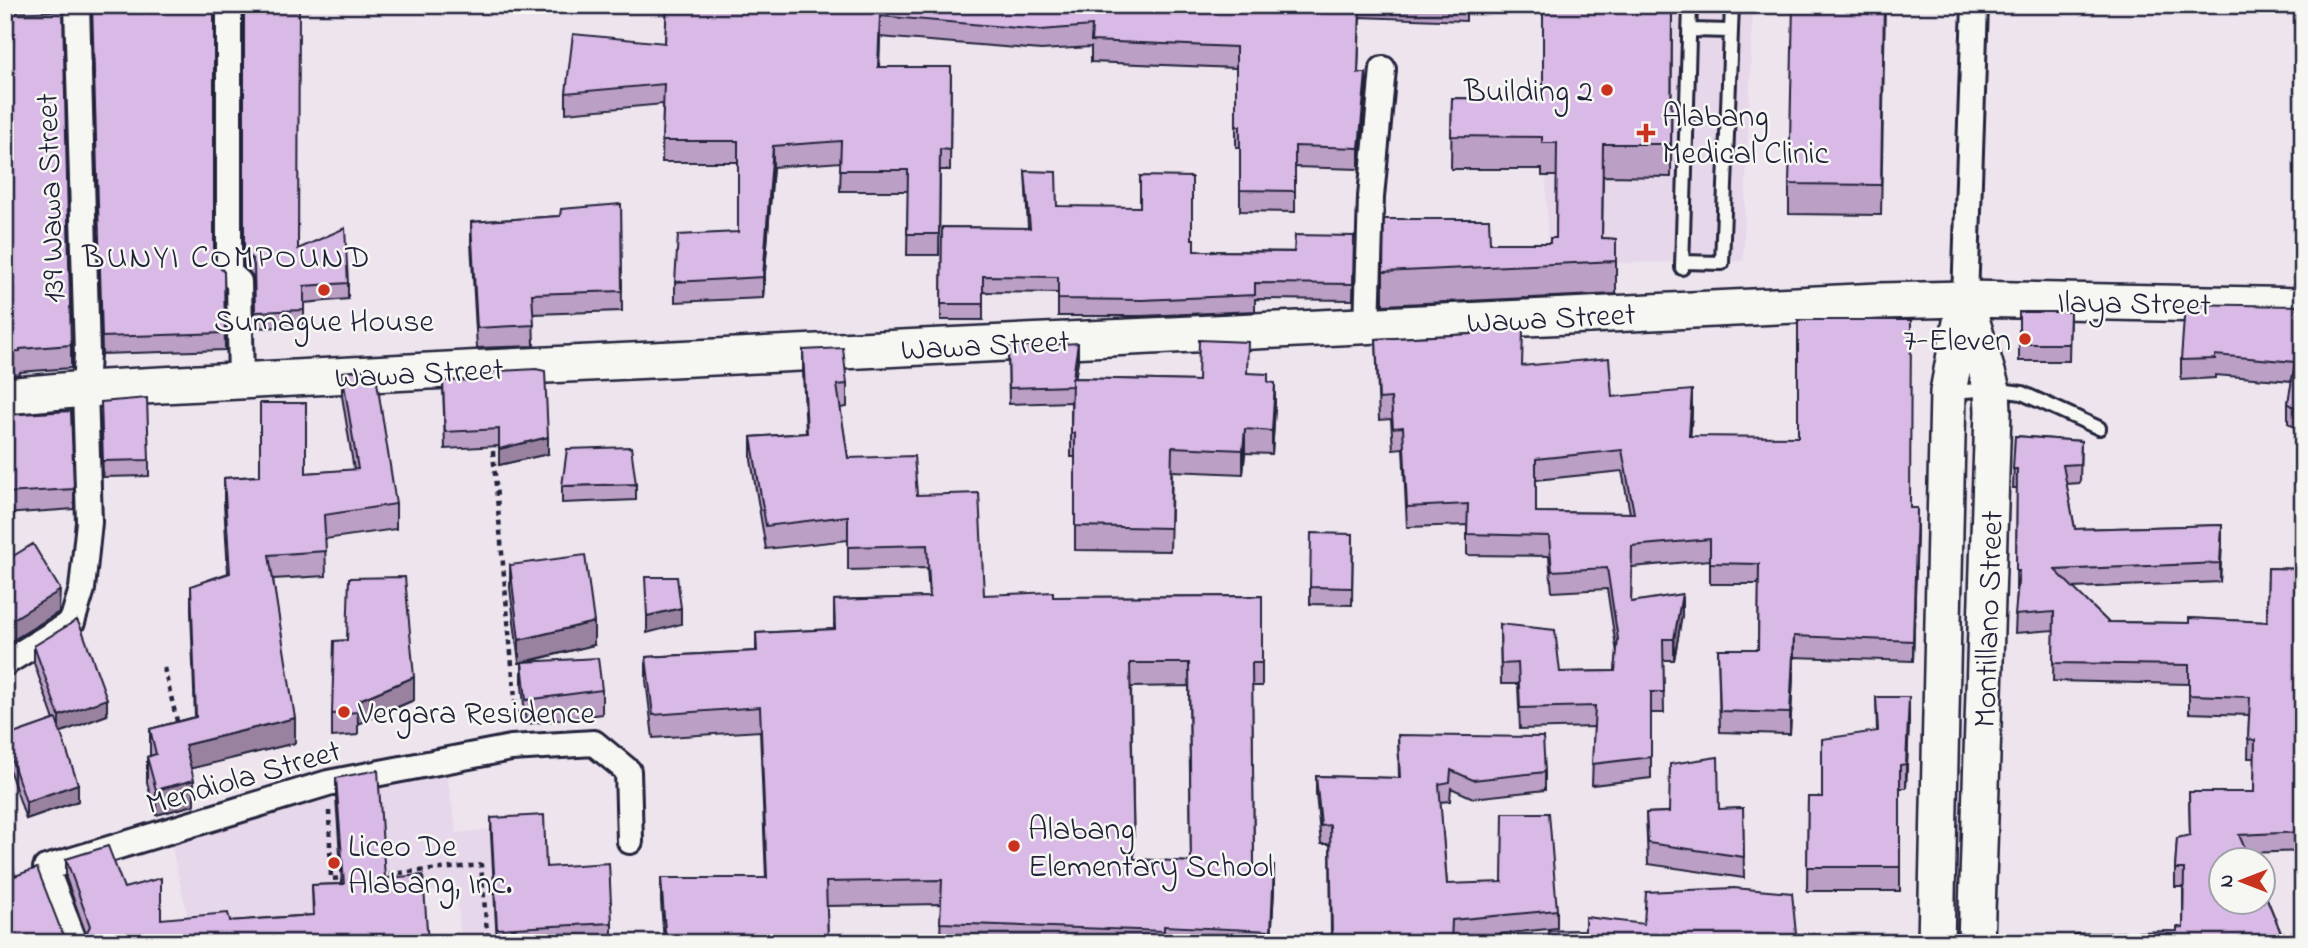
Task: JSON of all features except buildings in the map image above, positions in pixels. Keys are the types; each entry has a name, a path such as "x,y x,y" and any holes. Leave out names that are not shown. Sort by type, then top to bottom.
{"main road":[{"name":"Wawa Street","path":"5,396 85,389 820,352 1788,305 1965,299"},
{"name":"Ilaya Street","path":"1965,299 2303,306"},
{"name":"Montillano Street","path":"1965,299 1992,389 1976,943"},
{"name":"Montillano Street","path":"1936,943 1948,392 1965,299"}],"street":[{"name":"139 Wawa Street","path":"5,663 72,622 82,589 89,522 77,5"},
{"path":"229,5 229,273 239,282 241,381"},
{"name":"Montillano Street","path":"1965,299 1975,5"},
{"path":"1367,327 1371,197 1383,69"},
{"name":"Mendiola Street","path":"75,943 46,868 328,783 520,747 594,743 628,771 630,841"}],"lane":[{"path":"1690,5 1682,265 1722,263 1732,5"},
{"path":"1689,30 1731,31"},
{"path":"1948,392 1992,389 2022,393 2099,428"}],"path":[{"path":"492,436 520,747"},
{"path":"164,668 180,732"},
{"path":"328,783 331,879 359,877"},
{"path":"372,875 481,865 488,943"}],"shaded area":[{"name":"Alabang Medical Clinic","path":"1542,5 1753,5 1743,261 1548,264"},
{"name":"Liceo De Alabang, Inc.","path":"446,771 457,833 490,829 497,943 462,943 456,887 192,935 170,840 328,783"}],"place":[{"name":"Building 2","path":"1607,90"},
{"name":"Alabang Medical Clinic","path":"1646,133"},
{"name":"Sumague House","path":"324,290"},
{"name":"7-Eleven","path":"2025,339"},
{"name":"Vergara Residence","path":"344,712"},
{"name":"Alabang Elementary School","path":"1014,846"},
{"name":"Liceo De Alabang, Inc.","path":"334,863"}],"district":[{"name":"BUNYI COMPOUND","path":"227,255"}]}
